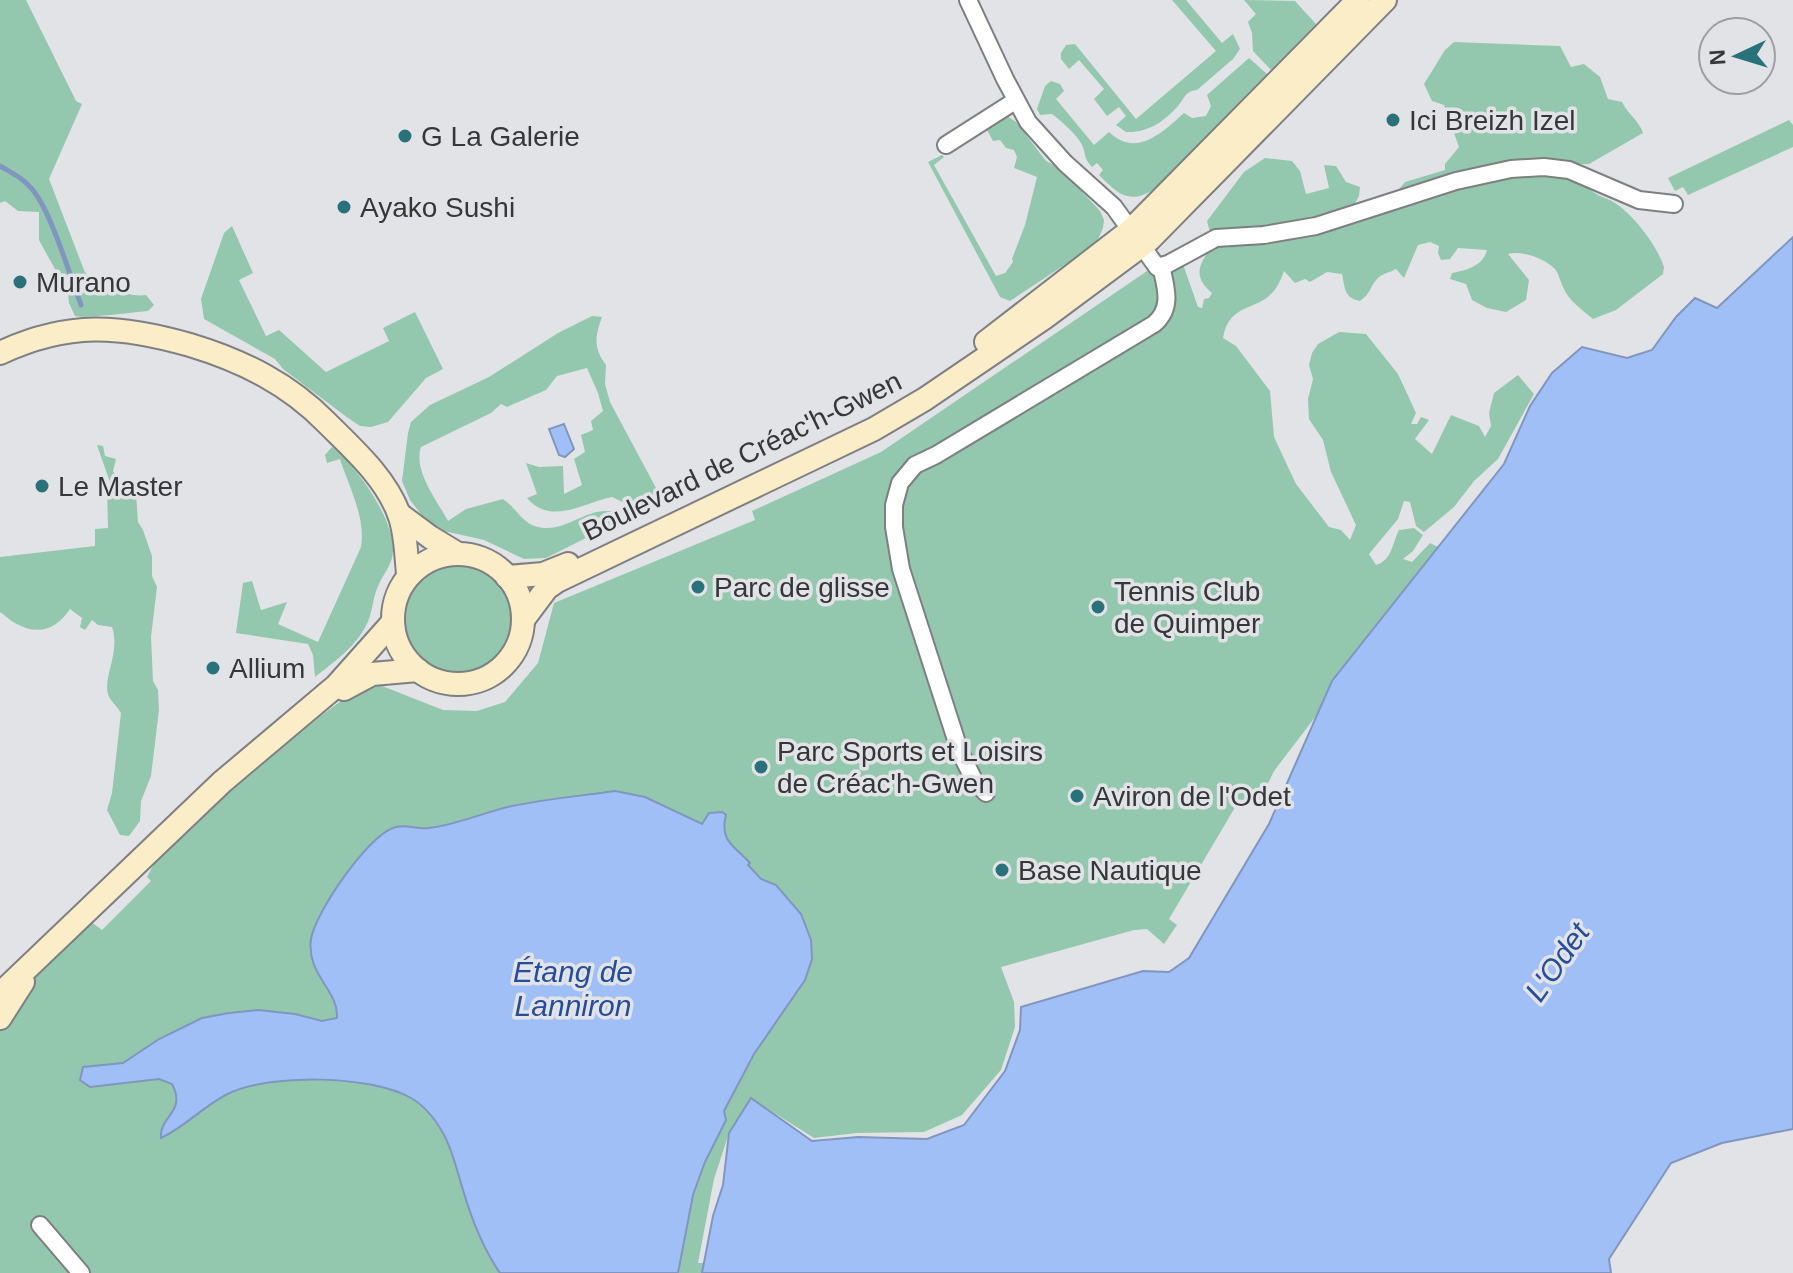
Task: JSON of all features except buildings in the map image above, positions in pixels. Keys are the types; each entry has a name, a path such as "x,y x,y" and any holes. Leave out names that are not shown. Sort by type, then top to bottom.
{"street":[{"path":"968,0 1015,101 1037,134 1114,207 1153,263 1161,266 1216,238 1264,235 1316,226 1456,181 1511,169 1544,167 1569,170 1639,200 1674,204"},
{"name":"Boulevard de Créac'h-Gwen","path":"507,577 538,575 563,566 861,424 958,364 1136,238 1358,0"},
{"name":"Boulevard de Créac'h-Gwen","path":"523,620 547,588 565,577 795,469 925,399 1136,238 1247,141 1385,0"},
{"path":"1247,141 1250,126 1333,39 1333,26"},
{"path":"946,145 1015,101"},
{"path":"986,793 974,780 960,752 901,569 894,505 905,475 915,465 1159,319 1166,308 1166,287 1161,266"},
{"path":"0,353 51,335 95,329 134,330 225,356 269,378 308,404 366,462 399,514 458,554 488,561 507,577 519,597 523,620 519,641 511,656 498,670 483,679 456,684 442,682 418,670 398,642 393,622 396,598 408,574 431,560 458,554"},
{"path":"399,514 408,574"},
{"path":"0,994 222,782 312,708 359,663 393,622"},
{"path":"312,708 364,676 418,670"},
{"path":"0,1018 39,959"},
{"path":"40,1225 81,1273"}],"green space":[{"path":"0,0 26,0 76,101 82,104 49,179 84,270 95,281 112,289 146,295 154,305 148,311 75,316 68,293 39,240 39,212 18,211 5,201 0,203"},
{"path":"1172,0 1186,0 1222,43 1233,34 1240,49 1233,59 1197,90 1188,93 1161,122 1141,131 1126,132 1116,125 1126,116 1119,107 1107,116 1094,99 1104,89 1079,60 1069,69 1061,59 1061,53 1066,45 1075,44 1136,119 1216,51"},
{"path":"1244,0 1295,1 1316,24 1271,70 1253,51 1248,22 1256,14"},
{"name":"Parc Sports et Loisirs de Créac'h-Gwen","path":"1454,42 1560,46 1571,67 1584,64 1600,77 1608,99 1622,102 1643,133 1589,164 1575,164 1591,190 1615,203 1637,223 1664,267 1663,274 1616,310 1593,319 1568,296 1550,265 1526,254 1508,254 1529,280 1526,300 1506,312 1487,308 1472,300 1466,284 1450,279 1452,273 1478,264 1487,250 1458,248 1450,259 1441,260 1439,246 1430,242 1418,245 1404,278 1396,269 1381,275 1360,301 1348,295 1342,274 1327,272 1310,282 1305,279 1295,283 1284,271 1278,286 1266,299 1231,319 1223,338 1236,346 1270,391 1274,437 1296,484 1329,527 1341,530 1350,540 1356,525 1331,472 1323,440 1309,419 1308,399 1313,379 1309,365 1318,344 1339,332 1366,334 1398,374 1416,413 1411,424 1417,424 1421,417 1429,420 1415,439 1432,454 1451,415 1479,426 1485,437 1491,426 1489,413 1494,393 1518,375 1534,394 1498,459 1474,481 1454,507 1424,532 1416,526 1410,502 1404,501 1398,519 1369,554 1376,565 1388,555 1399,530 1414,528 1423,535 1413,551 1403,559 1412,562 1430,543 1438,547 1504,464 1530,406 1552,373 1582,347 1627,358 1652,350 1676,317 1695,298 1717,308 1793,237 1335,1273 0,1273 0,1027 34,979 90,921 102,930 151,881 147,877 157,858 227,794 322,715 361,686 372,682 443,710 477,711 505,702 538,663 554,603 755,520 752,511 881,452 1178,250 1198,307 1202,308 1204,299 1212,293 1201,281 1200,275 1201,264 1213,244 1207,221 1244,172 1265,158 1292,161 1300,171 1306,194 1329,188 1324,165 1336,166 1346,182 1360,187 1353,207 1381,211 1405,182 1445,170 1445,164 1459,147 1444,105 1432,101 1424,84 1445,50","holes":["1316,716 1269,824 1188,959 1169,972 1143,971 1021,1007 1020,1030 1005,1071 964,1125 927,1139 858,1137 812,1141 752,1099 814,1138 857,1133 924,1132 962,1115 1001,1070 1015,1027 1014,1002 1001,967 1134,930 1147,929 1164,944 1177,925 1169,919 1240,799 1246,804 1258,804 1274,771","729,1133 723,1185 704,1263 698,1263 714,1179"]},
{"path":"1249,58 1267,74 1153,190 1137,197 1123,195 1112,187 1099,175 1103,170 1097,163 1092,167 1089,163 1072,131 1052,114 1040,115 1037,109 1045,86 1051,81 1060,84 1064,91 1056,99 1094,145 1109,132 1129,143 1139,143 1158,135 1184,113 1192,118 1206,116 1211,106 1207,95"},
{"path":"1007,116 1016,122 1046,161 1060,168 1100,211 1104,220 1096,244 1010,301 1000,297 928,162 942,155 944,157 934,165 996,276 1005,273 1013,262 1037,177 1014,168 1017,157 1014,150 1006,148 1000,140 993,141 987,130 954,150 952,148"},
{"path":"1789,120 1793,125 1793,147 1688,195 1683,187 1675,191 1668,178"},
{"path":"232,226 253,273 239,280 266,336 279,330 326,372 389,341 383,328 415,312 443,369 426,378 388,422 371,427 360,426 348,418 283,369 275,359 204,319 201,299 224,233"},
{"path":"592,316 602,317 596,342 606,365 605,384 610,402 663,501 640,510 612,497 557,512 536,506 527,498 537,494 526,463 539,467 563,466 564,494 582,485 574,459 585,452 581,435 593,430 591,421 603,411 587,368 557,376 546,390 507,407 501,404 491,413 421,447 420,466 448,521 466,509 503,499 532,525 543,528 564,525 603,511 614,512 620,521 546,558 524,559 484,540 444,531 424,518 410,500 402,481 411,422 430,405 489,377 558,333"},
{"path":"97,445 103,446 105,456 116,459 113,471 124,490 136,493 138,522 152,556 152,576 157,587 151,637 153,681 158,690 159,710 151,776 141,801 140,821 129,836 120,835 107,810 112,793 121,713 107,690 114,647 112,627 98,625 92,620 85,630 80,627 82,618 70,609 53,626 31,629 15,623 0,612 0,557 95,546 95,529 108,528 107,488 111,485"},
{"path":"332,447 352,466 381,509 392,538 393,555 377,588 365,628 346,652 315,677 313,655 308,644 236,633 243,583 252,581 261,610 287,602 278,624 318,642 361,547 362,536 359,514 340,459 327,463 325,455"},
{"path":"457,565 478,569 495,581 507,598 511,619 507,640 495,657 478,669 457,673 436,669 419,657 407,640 403,619 407,598 419,581 436,569"}],"water":[{"name":"L'Odet","path":"1793,237 1793,1129 1722,1143 1671,1163 1609,1259 1611,1273 702,1273 713,1216 723,1185 729,1133 751,1098 812,1141 858,1137 927,1139 964,1125 1005,1071 1020,1030 1021,1007 1143,971 1169,972 1189,958 1269,824 1332,681 1504,464 1530,406 1552,373 1582,347 1627,358 1652,350 1676,317 1695,298 1717,308"},
{"path":"564,424 574,449 565,457 559,455 549,429"},
{"name":"Étang de Lanniron","path":"615,791 645,797 702,824 709,813 722,812 726,815 725,832 730,843 761,879 776,885 801,914 811,940 812,959 805,980 754,1054 724,1111 726,1120 693,1195 678,1273 500,1273 474,1222 443,1133 421,1105 393,1090 347,1081 322,1080 250,1086 223,1097 161,1138 164,1124 175,1108 176,1093 172,1084 159,1079 90,1087 80,1080 83,1067 123,1063 159,1039 202,1018 258,1010 322,1021 337,1018 333,999 313,963 311,939 322,912 344,877 370,845 393,828 439,826 512,806"}],"waterway":[{"path":"0,166 24,181 38,198 52,226 81,305"}],"place":[{"name":"Ici Breizh Izel","path":"1393,120"},
{"name":"G La Galerie","path":"405,136"},
{"name":"Ayako Sushi","path":"344,207"},
{"name":"Murano","path":"20,282"},
{"name":"Le Master","path":"42,486"},
{"name":"Parc de glisse","path":"698,587"},
{"name":"Tennis Club de Quimper","path":"1098,607"},
{"name":"Allium","path":"213,668"},
{"name":"Parc Sports et Loisirs de Créac'h-Gwen","path":"761,767"},
{"name":"Aviron de l'Odet","path":"1077,796"},
{"name":"Base Nautique","path":"1002,870"}]}
